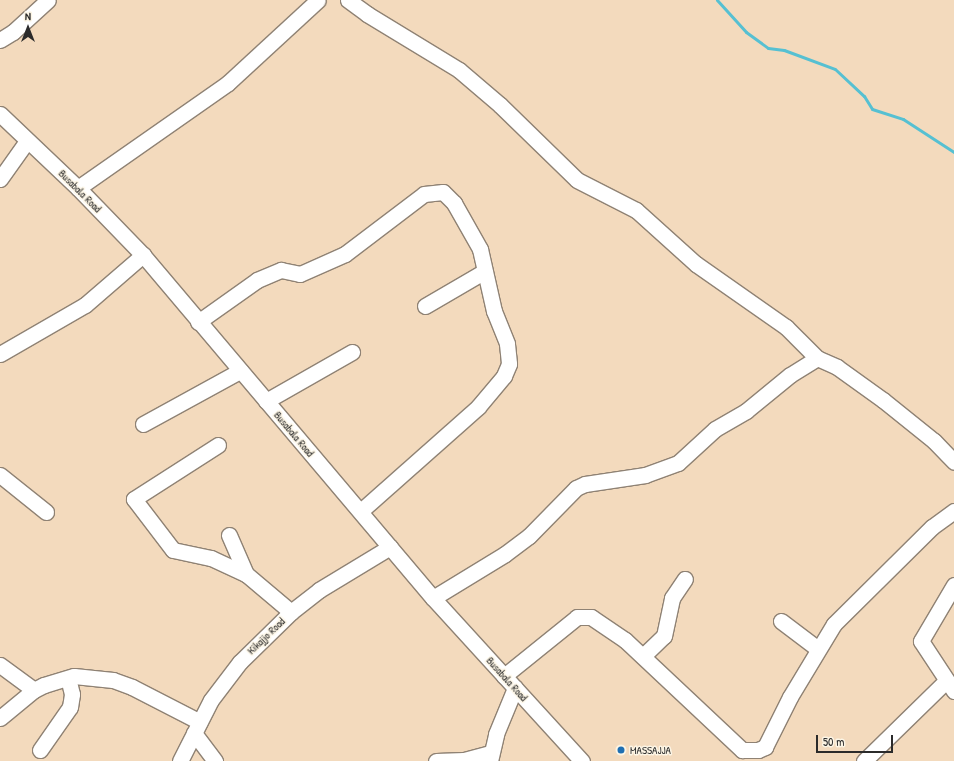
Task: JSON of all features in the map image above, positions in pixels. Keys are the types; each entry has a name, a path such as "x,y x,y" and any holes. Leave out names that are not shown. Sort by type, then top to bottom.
{"street":[{"path":"0,40 13,32 48,0"},
{"path":"78,188 228,83 318,0"},
{"path":"348,0 367,14 459,70 500,104 577,180 636,210 696,264 786,326 817,358 837,367 952,453"},
{"name":"Busabala Road","path":"0,114 78,188 143,255 198,322 361,511 433,598 582,761"},
{"path":"0,179 27,141"},
{"path":"198,322 257,280 281,270 300,274 345,254 424,194 433,191 443,192 458,208 480,249 494,311 507,344 508,364 504,376 478,407 361,511"},
{"path":"0,354 84,305 143,255"},
{"path":"425,306 485,271"},
{"path":"266,401 352,352"},
{"path":"433,598 523,540 576,488 585,484 645,475 678,463 715,429 746,411 790,375 817,358"},
{"path":"143,424 240,371"},
{"path":"218,446 134,499 173,550 211,558 246,574 290,612"},
{"path":"0,475 46,512"},
{"path":"504,676 577,617 591,617 625,640 742,750 751,752 766,746 818,649 834,624 850,606 932,527 954,511"},
{"path":"229,535 246,574"},
{"name":"Kikajjo Road","path":"180,761 211,700 240,662 290,612 319,590 390,546"},
{"path":"643,656 664,636 672,598 685,579"},
{"path":"864,761 950,686 921,641 954,585"},
{"path":"780,621 818,649"},
{"path":"0,666 34,690"},
{"path":"0,718 34,690 68,678 92,676 132,686 197,728 215,761"},
{"path":"40,750 70,707 72,694 68,678"},
{"path":"436,761 490,757 515,688"}],"waterway":[{"path":"717,0 746,32 768,48 784,50 835,69 864,96 872,109 903,119 954,152"}],"place":[{"name":"MASSAJJA","path":"621,750"}]}
